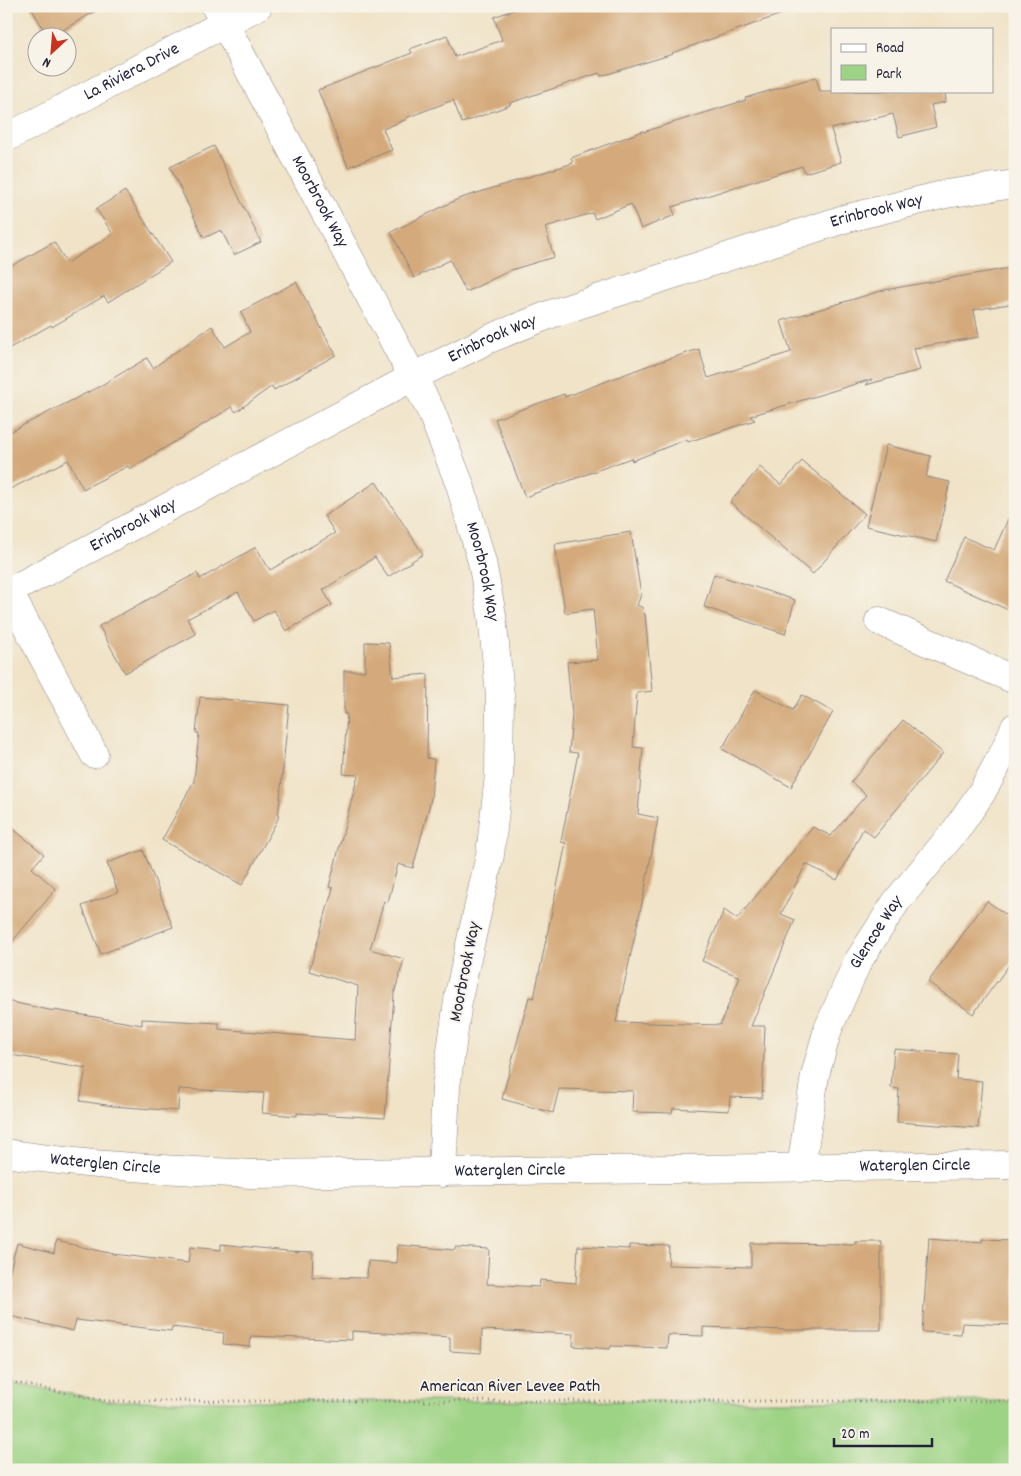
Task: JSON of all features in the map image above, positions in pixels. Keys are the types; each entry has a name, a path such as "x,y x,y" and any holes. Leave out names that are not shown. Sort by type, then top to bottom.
{"street":[{"name":"La Riviera Drive","path":"6,138 220,15 258,6"},
{"name":"Moorbrook Way","path":"220,15 430,411 460,485 482,562 492,615 500,695 500,775 490,855 459,994 446,1087 442,1173"},
{"name":"Erinbrook Way","path":"94,754 7,592 413,377 489,339 551,314 835,222 946,194 1015,184"},
{"path":"879,621 1015,680"},
{"name":"Glencoe Way","path":"801,1168 815,1075 828,1029 857,963 896,902 956,830 982,792 1004,752 1015,727"},
{"name":"Waterglen Circle","path":"6,1153 34,1158 144,1169 253,1174 1015,1165"}],"path":[{"name":"American River Levee Path","path":"6,1381 107,1401 1015,1401"}],"green space":[{"path":"6,1381 107,1401 1015,1401 1015,1470 6,1470"}],"building":[{"path":"30,6 104,6 66,28 43,28"},
{"path":"524,6 793,6 793,10 673,54 601,76 599,73 510,103 510,105 462,123 453,100 383,129 392,150 348,167 318,90 412,53 410,49 447,35 455,57 502,40 494,17"},
{"path":"816,77 820,91 945,92 946,102 931,105 936,127 899,137 893,114 831,129 841,162 805,173 802,166 672,207 675,215 641,229 631,204 595,219 592,213 545,227 554,257 511,270 466,292 450,260 414,278 391,232 458,199 573,163 571,158 643,131 746,100 745,98"},
{"path":"214,146 261,242 234,255 221,230 204,238 170,167"},
{"path":"125,191 171,262 108,302 104,296 52,327 51,325 6,350 6,269 54,242 67,263 113,234 96,209"},
{"path":"1015,267 1015,303 974,310 979,337 914,348 920,370 866,385 872,379 750,416 755,420 688,442 687,439 632,461 631,458 525,497 495,419 564,394 565,397 644,367 699,349 708,378 791,352 781,321 884,290"},
{"path":"296,282 336,355 274,390 272,386 236,412 232,407 130,469 128,466 83,489 68,460 6,491 6,434 100,386 147,358 153,368 212,326 225,347 250,332 241,312"},
{"path":"886,445 931,456 926,477 950,482 936,542 866,526"},
{"path":"802,461 865,514 813,574 730,502 760,467 781,485"},
{"path":"376,482 423,554 388,577 375,557 323,590 332,605 286,631 274,610 254,621 238,592 187,619 196,634 125,673 99,626 197,573 200,579 256,547 270,570 335,533 324,516"},
{"path":"1015,504 1015,613 944,581 964,537 994,550"},
{"path":"631,532 641,595 637,605 643,608 645,614 652,691 637,693 633,747 643,748 638,814 658,818 644,894 616,1022 720,1025 740,977 702,961 724,910 737,919 813,827 831,836 866,795 851,782 903,720 943,753 874,837 863,829 837,880 806,864 781,914 795,920 751,1026 765,1026 762,1098 730,1097 729,1111 673,1108 672,1113 632,1112 633,1091 559,1089 553,1113 502,1099 529,997 534,998 566,843 561,842 578,753 569,752 572,714 567,662 598,660 593,609 565,613 555,544"},
{"path":"714,574 795,600 785,634 704,607"},
{"path":"365,642 389,643 393,677 428,674 427,758 434,759 431,799 413,868 398,864 388,902 384,901 370,949 404,959 394,994 385,1118 297,1113 297,1116 262,1113 264,1093 179,1089 178,1111 113,1106 80,1101 86,1068 6,1054 6,1001 54,1011 142,1025 142,1019 219,1023 219,1029 355,1040 358,986 309,971 333,888 329,887 358,775 343,774 347,714 344,714 344,671 365,671"},
{"path":"755,690 793,710 802,695 833,712 791,787 722,749"},
{"path":"200,697 289,705 278,819 242,885 162,840 194,781 199,733 196,733"},
{"path":"6,823 44,854 32,868 56,889 6,949"},
{"path":"143,850 173,927 101,954 82,906 118,892 107,863"},
{"path":"987,901 1015,921 1015,957 973,1014 928,982"},
{"path":"894,1049 958,1054 956,1079 982,1081 978,1128 897,1122 899,1089 891,1088"},
{"path":"929,1238 982,1242 982,1239 1015,1240 1015,1325 962,1323 961,1334 922,1332"},
{"path":"56,1241 113,1254 188,1263 190,1247 221,1250 221,1244 313,1252 312,1277 367,1278 368,1261 397,1263 398,1245 455,1250 455,1247 489,1249 487,1284 539,1287 540,1280 576,1283 578,1246 629,1249 629,1245 669,1246 668,1265 751,1267 751,1243 855,1244 855,1241 881,1241 881,1330 787,1330 703,1327 703,1336 668,1335 667,1348 611,1346 610,1349 573,1346 574,1334 482,1330 481,1353 450,1351 450,1337 352,1331 352,1340 251,1336 250,1347 223,1344 224,1333 172,1327 171,1331 76,1320 73,1331 6,1315 6,1286 17,1243 54,1253"}]}
